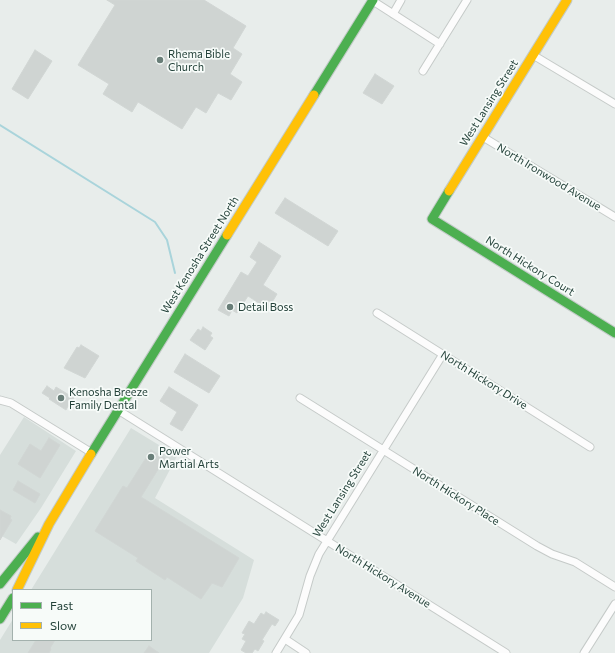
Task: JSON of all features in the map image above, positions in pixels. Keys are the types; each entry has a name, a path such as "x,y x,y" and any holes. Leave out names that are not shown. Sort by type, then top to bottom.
{"main road":[{"name":"West Lansing Street","path":"432,219 567,0"},
{"name":"West Kenosha Street North","path":"18,589 49,524 118,410 373,1"},
{"name":"North Hickory Court","path":"432,219 615,333"},
{"name":"West Kenosha Street North","path":"0,584 49,524"},
{"path":"0,619 12,600"}],"street":[{"path":"393,14 401,0"},
{"path":"423,70 467,0"},
{"path":"373,1 440,44"},
{"path":"533,55 615,104"},
{"name":"North Ironwood Avenue","path":"483,137 615,217"},
{"name":"North Hickory Drive","path":"376,313 590,447"},
{"name":"West Lansing Street","path":"276,653 299,615 312,568 443,354"},
{"name":"North Hickory Place","path":"300,398 531,543 546,552 575,562 615,587"},
{"path":"0,400 10,403 92,453"},
{"name":"North Hickory Avenue","path":"118,410 506,653"},
{"path":"584,653 615,604"},
{"path":"285,639 306,653"}],"shaded area":[{"path":"24,417 76,451 41,508 16,544 0,535 0,455"},
{"path":"131,428 177,456 155,498 254,560 243,598 209,653 0,653 0,640 12,621 12,641 152,641 152,589 32,589"}],"building":[{"name":"Rhema Bible Church","path":"107,0 204,0 246,26 233,48 242,54 230,74 242,82 231,100 218,93 206,113 196,107 182,129 138,102 132,112 103,94 109,84 78,65 115,5"},
{"path":"35,50 52,61 28,99 12,89"},
{"path":"375,74 394,86 382,104 363,93"},
{"path":"285,198 338,231 328,246 275,213"},
{"path":"259,242 281,256 263,285 277,294 268,309 248,296 237,313 232,310 229,316 218,310 241,272 248,276 257,262 250,257"},
{"path":"203,327 212,333 210,336 213,338 205,350 190,340 198,329 201,331"},
{"path":"81,345 99,356 85,378 64,368 77,347 79,348"},
{"path":"185,354 220,376 209,393 174,372"},
{"name":"Kenosha Breeze Family Dental","path":"47,386 54,391 56,387 74,398 66,410 42,393"},
{"path":"169,387 198,405 182,431 170,424 177,412 160,401"},
{"path":"49,438 60,445 40,478 18,464 30,444 41,451"},
{"path":"151,450 165,458 141,497 239,558 222,587 212,583 201,599 167,577 165,580 136,561 138,558 95,531 123,486 127,488"},
{"path":"18,481 40,494 35,503 13,490"},
{"path":"0,510 11,516 10,519 12,520 0,540"},
{"path":"266,612 279,620 275,626 272,624 262,640 264,641 258,651 255,649 252,653 246,653 241,650 246,641 242,639 245,634 242,633 249,621 254,624 261,613 264,615"},
{"path":"35,641 54,641 49,653 28,653"},
{"path":"149,646 159,653 144,653"}],"waterway":[{"path":"0,125 155,222 167,240 175,273"}],"traffic: fast":[{"path":"314,95 373,0"},
{"path":"449,191 432,219 615,333"},
{"path":"91,454 227,235"},
{"path":"0,584 38,537"},
{"path":"0,619 12,600"}],"traffic: slow":[{"path":"449,191 567,0"},
{"path":"227,235 314,95"},
{"path":"17,589 49,524 91,454"}],"place":[{"name":"Rhema Bible Church","path":"160,60"},
{"name":"Detail Boss","path":"230,307"},
{"name":"Kenosha Breeze Family Dental","path":"61,398"},
{"name":"Power Martial Arts","path":"151,457"}]}
